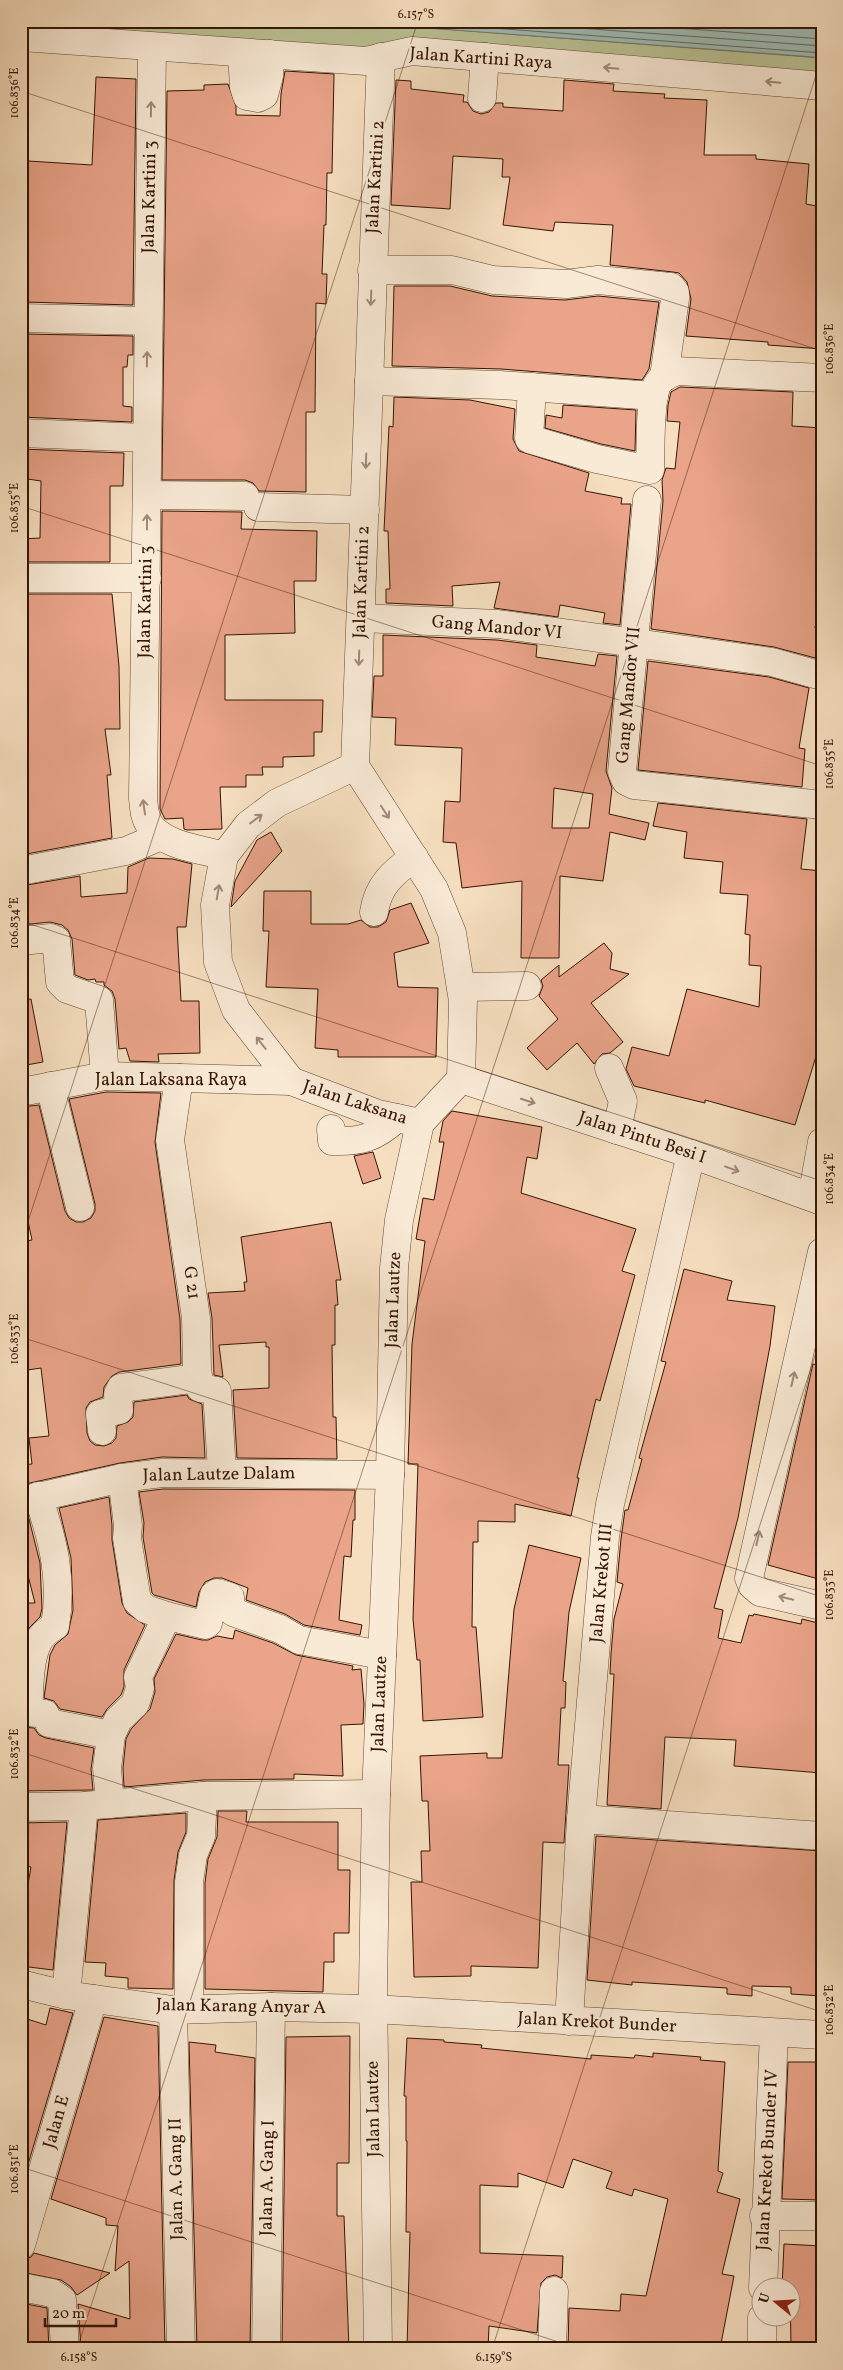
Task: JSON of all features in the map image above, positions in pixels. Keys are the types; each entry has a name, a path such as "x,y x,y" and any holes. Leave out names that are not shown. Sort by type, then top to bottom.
{"street":[{"name":"Jalan Kartini Raya","path":"21,37 366,61 412,51 822,86"},
{"name":"Jalan Kartini 3","path":"152,46 143,798 145,814 150,825 161,836"},
{"path":"242,53 244,86 247,96 258,98 264,94 267,87 270,54"},
{"path":"482,98 485,56"},
{"name":"Jalan Kartini 2","path":"355,766 381,57"},
{"path":"372,270 452,270 493,280 566,284 598,280 671,287 675,292 659,387 650,470 597,459 529,439 532,387"},
{"path":"21,318 148,321"},
{"path":"369,381 532,387 659,387 676,371 822,378"},
{"path":"21,432 146,438"},
{"path":"146,495 364,510"},
{"name":"Gang Mandor VII","path":"647,500 622,772 626,782 634,785 822,805"},
{"path":"21,578 147,578"},
{"name":"Gang Mandor VI","path":"361,618 498,624 772,662 822,676"},
{"path":"291,1081 236,1010 218,962 215,905 224,856 248,825 277,804 355,766 434,889 452,933 463,1001 461,1079 408,1121 356,1141 332,1141 330,1129"},
{"path":"21,871 126,851 161,836 224,856"},
{"path":"374,912 378,896 389,877 414,857"},
{"path":"21,941 51,938 56,940 60,982 67,989 99,1000 105,1076"},
{"path":"461,987 527,986"},
{"path":"608,1068 623,1101 617,1130"},
{"name":"Jalan Laksana Raya","path":"21,1092 105,1076 291,1081"},
{"name":"G 21","path":"179,1078 170,1140 196,1318 198,1378"},
{"name":"Jalan Pintu Besi I","path":"461,1079 691,1154 817,1199"},
{"name":"Jalan Laksana","path":"291,1081 337,1100 408,1121"},
{"path":"50,1086 80,1207"},
{"name":"Jalan Lautze","path":"378,2349 372,2009 376,1794 390,1475 394,1268 408,1121"},
{"path":"817,1199 820,1152"},
{"name":"Jalan Krekot III","path":"569,2021 581,1819 605,1537 610,1504 691,1154"},
{"path":"822,1252 749,1578 752,1585 760,1592 822,1606"},
{"path":"102,1431 100,1414 119,1410 118,1394 121,1388 198,1378 201,1390 215,1389 217,1391 222,1472"},
{"name":"Jalan Lautze Dalam","path":"30,1499 122,1478 162,1473 222,1472 390,1475"},
{"path":"122,1478 128,1525 127,1538 137,1601 142,1607 167,1616 205,1625 208,1623 214,1595 217,1592 230,1597 233,1612 280,1629 295,1638 382,1655"},
{"path":"30,1499 56,1552 57,1616 55,1626 44,1633 38,1642 25,1712 45,1714 48,1723 111,1735"},
{"path":"97,1805 107,1768 111,1735 118,1720 135,1704 140,1688 138,1677 167,1616"},
{"path":"21,1807 97,1805 203,1796 376,1794"},
{"name":"Jalan A. Gang II","path":"181,2349 181,2009 188,1882 193,1855 200,1836 203,1796"},
{"name":"Jalan E","path":"21,2245 79,1997 79,1880 97,1805"},
{"path":"581,1819 822,1836"},
{"name":"Jalan Karang Anyar A","path":"21,1984 79,1997 181,2009 271,2007 372,2009"},
{"name":"Jalan A. Gang I","path":"266,2349 271,2007"},
{"name":"Jalan Krekot Bunder","path":"372,2009 822,2035"},
{"name":"Jalan Krekot Bunder IV","path":"763,2278 764,2216 774,2033"},
{"path":"764,2216 822,2216"},
{"path":"21,2287 52,2293 62,2300 65,2349"},
{"path":"552,2349 554,2291"},
{"path":"762,2328 762,2349"}],"green space":[{"path":"21,21 339,21 822,58 822,86 21,37"}],"water":[{"path":"333,21 822,21 822,58 801,56"}],"building":[{"path":"285,71 334,74 332,173 327,173 326,225 324,225 322,274 327,274 326,304 316,303 315,412 306,412 306,492 259,491 253,483 245,480 162,480 167,91 204,90 204,85 228,84 236,106 236,115 280,116"},
{"path":"96,77 136,79 133,305 24,302 24,297 21,297 21,222 28,161 92,165"},
{"path":"396,80 411,81 411,89 464,95 463,102 467,102 473,111 481,114 489,112 496,103 503,103 503,107 563,111 564,80 614,84 613,91 665,94 664,98 707,100 704,155 756,155 756,159 809,164 806,204 822,207 822,349 768,345 768,342 686,336 691,299 687,282 679,273 610,265 613,225 555,222 553,231 503,225 510,177 502,177 503,159 453,156 450,209 391,205"},
{"path":"394,286 450,286 492,296 565,300 598,296 659,302 649,369 642,380 501,369 392,366"},
{"path":"23,334 133,336 133,355 128,355 127,367 123,367 123,406 132,407 132,422 21,417 25,375 21,374"},
{"path":"680,387 793,392 792,426 822,428 822,509 819,509 817,560 822,560 822,583 815,628 822,629 819,659 774,647 651,629 663,501 662,480 666,468 675,469 680,422 667,421 668,405 671,392"},
{"path":"394,397 470,400 515,409 513,439 519,451 589,473 585,491 622,498 621,504 631,504 620,625 603,623 605,613 560,605 558,617 494,608 500,582 452,586 453,606 386,603 386,589 390,589 388,531 384,531 389,426 393,427"},
{"path":"563,405 636,410 635,451 601,444 545,428 546,415 562,418"},
{"path":"21,449 124,453 123,486 110,486 110,562 21,562 21,539 40,538 41,481 21,478"},
{"path":"162,511 242,512 241,529 317,531 316,581 294,581 295,633 225,635 225,700 323,700 322,732 314,732 314,756 283,757 283,767 262,767 263,775 246,775 246,787 220,787 222,829 187,830 184,829 183,818 165,819 160,809"},
{"path":"21,594 112,594 119,666 120,729 105,729 111,775 107,775 112,838 21,855"},
{"path":"383,635 497,640 537,645 536,657 595,666 598,654 617,656 606,771 612,788 609,814 649,823 645,840 610,832 603,881 560,876 559,958 521,958 522,881 462,888 456,843 443,842 445,801 460,802 462,748 395,745 396,718 372,717 374,676 383,676","holes":["554,788 593,794 589,828 552,828"]},
{"path":"648,661 769,677 809,688 799,748 805,749 802,787 638,770"},
{"path":"658,803 807,819 801,869 822,871 822,1053 817,1053 795,1125 705,1100 705,1103 634,1086 626,1069 632,1047 669,1056 687,989 759,1007 761,966 749,965 750,935 745,934 748,895 720,893 723,862 684,858 687,832 653,826"},
{"path":"271,832 282,851 231,907 235,881 257,840"},
{"path":"149,858 173,859 192,864 186,927 177,927 181,1001 199,1001 200,1053 158,1054 159,1062 130,1061 126,1048 119,1049 115,999 112,991 104,985 104,982 96,982 95,979 88,980 75,975 72,939 68,930 62,925 50,922 21,925 21,886 80,876 81,897 127,893 128,867"},
{"path":"264,891 311,891 311,924 348,924 361,920 370,927 378,927 386,922 390,910 411,903 429,943 394,953 398,987 438,988 436,1057 338,1057 338,1050 315,1048 318,989 266,987 269,931 263,931"},
{"path":"604,943 612,953 610,969 629,974 591,1003 623,1042 610,1053 602,1054 594,1064 577,1043 547,1070 527,1048 558,1019 539,996 543,986 541,980 559,965 559,977"},
{"path":"31,999 43,1062 21,1066 21,1000"},
{"path":"106,1092 161,1093 155,1142 180,1319 181,1364 119,1372 112,1376 104,1387 103,1397 90,1402 86,1408 87,1433 90,1441 95,1445 104,1446 112,1443 116,1438 117,1426 128,1422 133,1417 134,1402 187,1395 189,1399 202,1404 205,1458 162,1457 120,1463 21,1485 21,1465 32,1464 29,1438 49,1436 41,1368 21,1371 21,1242 32,1240 21,1188 21,1107 39,1105 65,1211 69,1218 76,1222 83,1222 91,1218 95,1211 95,1204 69,1099"},
{"path":"452,1111 542,1127 537,1159 527,1157 521,1193 636,1229 622,1271 635,1275 600,1401 596,1399 577,1478 579,1478 571,1516 515,1504 515,1522 478,1521 478,1542 473,1542 472,1627 476,1627 483,1717 423,1721 420,1660 417,1660 413,1619 418,1464 408,1464 412,1344 425,1241 416,1239 423,1198 434,1200 444,1142 439,1142 443,1121"},
{"path":"373,1152 381,1178 363,1184 354,1156"},
{"path":"331,1222 341,1280 336,1280 338,1305 335,1305 335,1345 332,1345 333,1417 336,1417 337,1459 237,1458 233,1390 269,1388 269,1347 266,1347 266,1342 219,1345 223,1377 214,1375 212,1318 208,1293 245,1291 244,1282 247,1282 241,1237"},
{"path":"684,1269 732,1281 727,1300 775,1306 770,1346 738,1518 714,1608 723,1610 718,1638 741,1643 749,1615 753,1616 754,1614 801,1624 802,1619 822,1624 822,1773 734,1766 736,1740 665,1737 661,1809 607,1805 614,1674 610,1674 611,1654 614,1619 623,1584 617,1582 625,1510 628,1510 642,1459 639,1458 666,1362 661,1361"},
{"path":"813,1364 822,1366 822,1580 768,1565"},
{"path":"163,1489 355,1490 355,1520 353,1520 351,1557 344,1556 339,1620 362,1625 360,1635 304,1625 285,1614 246,1600 248,1588 222,1578 214,1578 205,1582 199,1592 196,1607 154,1595 152,1593 143,1537 144,1523 139,1492"},
{"path":"109,1497 112,1540 122,1603 127,1613 145,1625 124,1670 124,1687 121,1695 102,1717 60,1709 54,1701 44,1698 50,1655 55,1645 68,1634 73,1610 71,1558 59,1508"},
{"path":"28,1515 40,1563 42,1608 40,1617 29,1628 21,1642 21,1603 35,1603 21,1548 21,1516"},
{"path":"529,1545 581,1558 569,1612 563,1681 566,1682 565,1708 561,1708 558,1765 569,1765 564,1843 543,1842 538,1968 471,1966 471,1976 414,1977 411,1882 422,1882 421,1851 430,1851 428,1801 422,1801 420,1756 487,1753 487,1758 502,1758 514,1609"},
{"path":"235,1630 273,1643 296,1655 353,1666 352,1670 361,1669 364,1704 363,1724 341,1725 343,1776 294,1774 294,1779 203,1780 124,1787 123,1768 126,1739 131,1729 150,1709 155,1692 154,1679 176,1634 202,1640 208,1640 217,1636 233,1639"},
{"path":"21,1727 34,1728 39,1735 46,1738 94,1748 91,1769 93,1790 21,1791"},
{"path":"218,1811 247,1811 246,1822 338,1822 338,1870 350,1870 349,1933 334,1933 334,1962 324,1962 323,1992 205,1989 205,1883 208,1859 217,1837"},
{"path":"186,1813 186,1832 178,1852 174,1880 173,1989 128,1988 128,1978 105,1976 106,1963 85,1962 98,1820"},
{"path":"67,1822 53,1970 21,1966 21,1924 31,1867 25,1866 28,1846 21,1845 21,1823"},
{"path":"596,1836 822,1851 822,1996 791,1994 791,1987 752,1986 752,1996 727,1994 727,1988 632,1982 632,1985 587,1980"},
{"path":"50,2008 73,2013 21,2188 21,2017 46,2025"},
{"path":"104,2017 158,2026 165,2349 81,2349 78,2304 130,2319 129,2261 115,2271 118,2226 106,2225 106,2218 51,2199"},
{"path":"350,2036 349,2163 337,2163 337,2216 344,2216 349,2349 282,2349 286,2037"},
{"path":"407,2038 444,2040 444,2042 482,2045 481,2048 591,2059 591,2055 634,2058 635,2055 653,2057 653,2053 701,2057 700,2060 725,2062 718,2171 723,2173 717,2192 740,2199 722,2274 734,2276 720,2349 568,2349 569,2308 620,2311 621,2294 646,2296 668,2199 634,2189 632,2196 606,2188 612,2172 573,2159 563,2188 518,2173 518,2187 480,2185 480,2253 563,2256 562,2278 555,2275 547,2277 541,2283 537,2333 489,2326 488,2349 407,2349 410,2232 406,2232 407,2141 406,2096 404,2096"},
{"path":"189,2042 216,2045 215,2052 255,2058 250,2349 197,2349"},
{"path":"788,2062 822,2062 822,2200 782,2199"},
{"path":"784,2244 822,2246 819,2313 822,2313 822,2349 798,2349 791,2346 791,2328 800,2328 800,2278 782,2278"},
{"path":"34,2253 110,2273 77,2295 71,2287 61,2280 21,2272 21,2260 31,2257"},
{"path":"21,2303 47,2308 49,2349 21,2349"}]}
